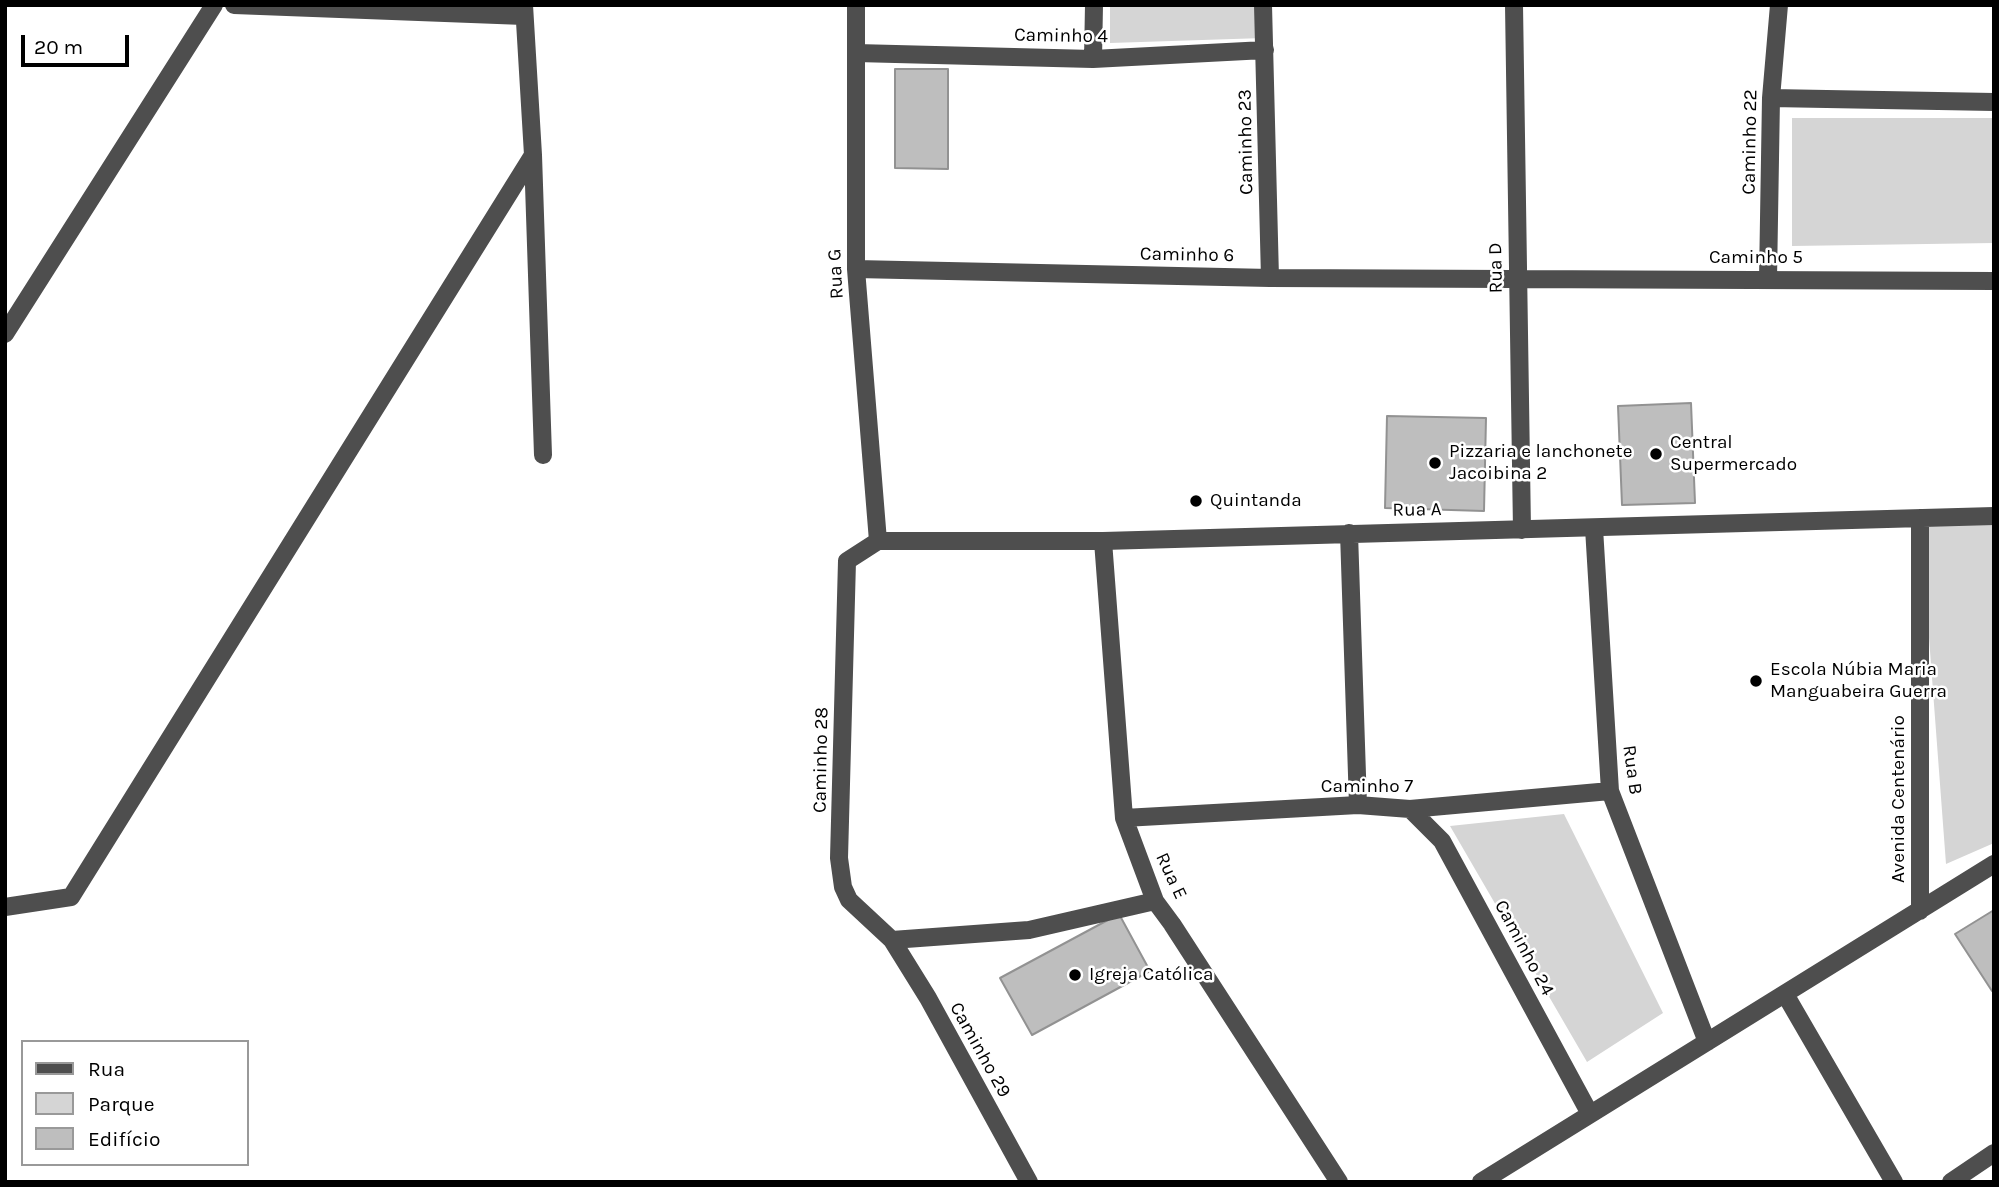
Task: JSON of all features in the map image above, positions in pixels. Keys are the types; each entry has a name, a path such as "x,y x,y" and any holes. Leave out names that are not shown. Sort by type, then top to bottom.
{"street":[{"path":"5,334 214,5"},
{"path":"234,5 524,10 533,155 543,455"},
{"name":"Rua G","path":"856,5 856,269 878,541"},
{"path":"1093,59 1094,5"},
{"name":"Caminho 23","path":"1263,5 1270,278"},
{"name":"Rua D","path":"1514,5 1522,530"},
{"name":"Caminho 22","path":"1768,279 1771,98 1779,5"},
{"name":"Caminho 4","path":"856,52 1093,59 1265,50"},
{"path":"1771,98 1994,102"},
{"path":"5,907 71,897 533,155"},
{"name":"Caminho 6","path":"856,269 1270,278 1517,279"},
{"name":"Caminho 5","path":"1517,279 1994,281"},
{"name":"Rua A","path":"878,541 1103,541 1994,516"},
{"name":"Avenida Centenário","path":"1920,518 1920,911"},
{"name":"Rua B","path":"1594,528 1610,791 1707,1042"},
{"path":"1349,533 1358,805"},
{"name":"Caminho 28","path":"878,541 847,561 839,858 843,887 849,900 892,940"},
{"name":"Rua E","path":"1103,541 1124,818 1155,901 1339,1182"},
{"name":"Caminho 7","path":"1124,818 1358,805 1410,809 1610,791"},
{"name":"Caminho 24","path":"1410,809 1442,841 1590,1114"},
{"path":"1481,1182 1994,864"},
{"path":"892,940 1029,930 1155,901"},
{"name":"Caminho 29","path":"892,940 928,998 1029,1182"},
{"path":"1785,994 1894,1182"},
{"path":"1951,1182 1994,1153"}],"green space":[{"path":"1110,5 1260,5 1264,38 1110,43"},
{"path":"1792,118 1994,118 1994,243 1792,246"},
{"path":"1994,517 1994,843 1946,864 1920,518"},
{"path":"1564,814 1663,1013 1587,1062 1450,826"}],"building":[{"path":"895,69 948,69 948,169 895,168"},
{"name":"Central Supermercado","path":"1691,403 1695,503 1622,505 1618,406"},
{"name":"Pizzaria e lanchonete Jacoibina 2","path":"1387,416 1486,418 1484,511 1385,508"},
{"path":"1994,910 1994,990 1992,991 1955,934"},
{"name":"Igreja Católica","path":"1119,914 1150,971 1032,1035 1000,978"}],"place":[{"name":"Central Supermercado","path":"1656,454"},
{"name":"Pizzaria e lanchonete Jacoibina 2","path":"1435,463"},
{"name":"Quintanda","path":"1196,501"},
{"name":"Escola Núbia Maria Manguabeira Guerra","path":"1756,681"},
{"name":"Igreja Católica","path":"1075,975"}]}
